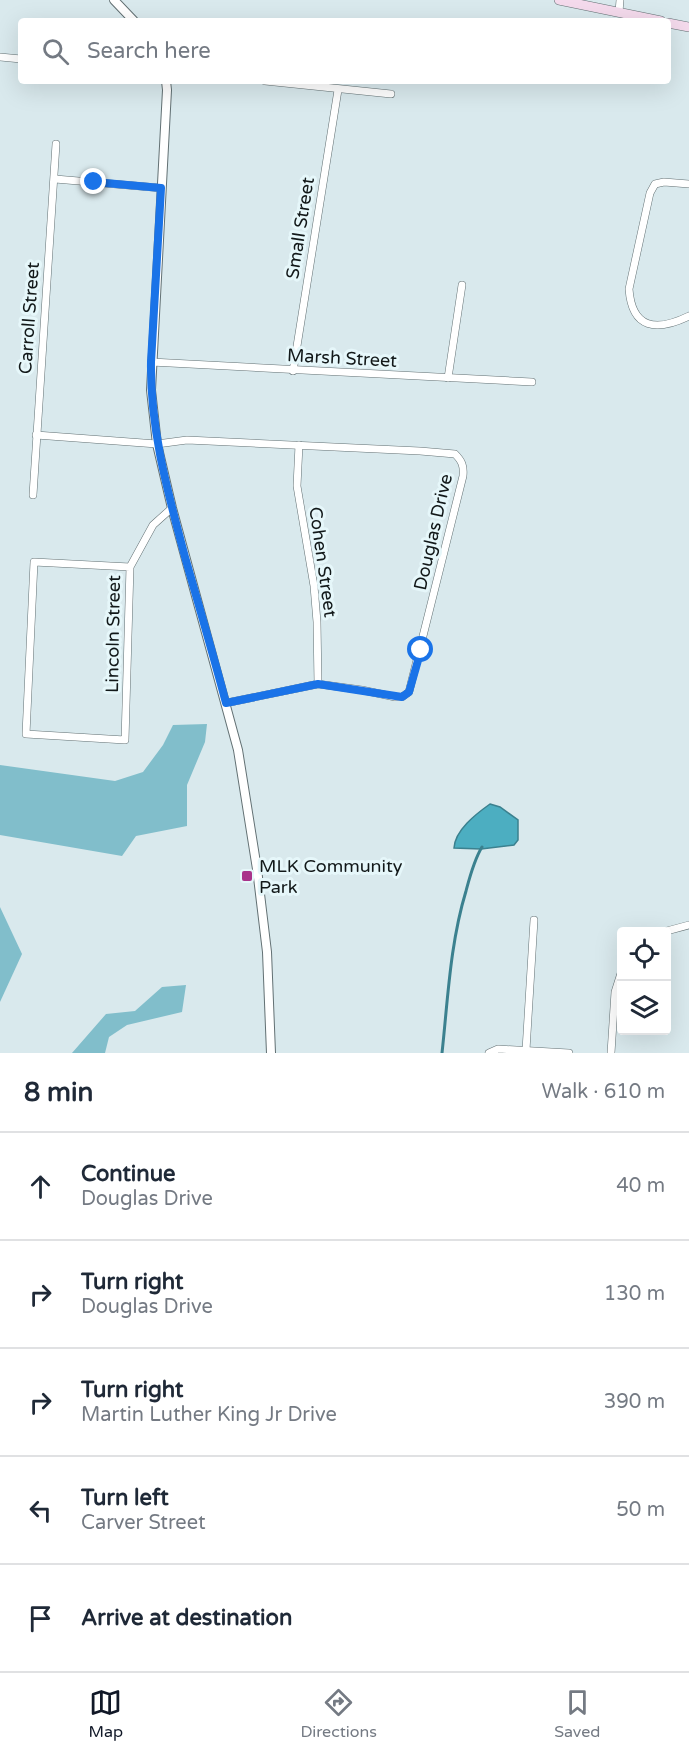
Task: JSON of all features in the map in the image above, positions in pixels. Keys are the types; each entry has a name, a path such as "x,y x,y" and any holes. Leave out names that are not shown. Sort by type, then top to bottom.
{"main road":[{"path":"559,0 647,18"},
{"path":"671,23 689,27"}],"street":[{"path":"114,0 131,18"},
{"path":"619,12 620,0"},
{"path":"0,57 18,59"},
{"path":"166,84 151,390 157,444 172,508 238,750 257,869 267,952 271,1053"},
{"path":"289,84 391,94"},
{"name":"Small Street","path":"292,370 338,90"},
{"name":"Carroll Street","path":"33,495 56,144"},
{"path":"55,179 161,188"},
{"path":"689,184 664,182 655,184 650,193 629,288 630,302 637,318 650,325 664,325 689,316"},
{"path":"448,378 462,285"},
{"name":"Marsh Street","path":"151,362 532,382"},
{"name":"Douglas Drive","path":"36,435 157,444 187,440 455,454 464,468 409,692 402,697 395,697 318,684 226,703"},
{"name":"Cohen Street","path":"299,445 297,486 314,586 318,684"},
{"name":"Lincoln Street","path":"130,567 34,562 26,734 125,740 130,567 153,525 172,508"},
{"path":"526,1050 534,920"},
{"path":"671,930 689,925"},
{"path":"611,1053 615,992 618,981"},
{"path":"489,1053 498,1049 569,1053"}],"shaded area":[{"path":"207,724 205,742 187,785 187,826 136,836 122,856 0,835 0,765 115,781 143,772 163,745 173,725"},
{"path":"490,804 500,807 518,820 518,840 514,845 481,849 454,848 462,829"},
{"path":"0,907 22,954 0,1002"},
{"path":"186,985 182,1012 127,1025 109,1037 105,1053 72,1053 106,1014 135,1011 162,987"}],"waterway":[{"path":"442,1053 456,931 471,874 482,847"}],"place":[{"name":"MLK Community Park","path":"247,876"}],"route":[{"path":"94,182 161,188 151,362 151,390 157,444 172,508 226,703 318,684 402,697 409,692 421,650"}]}
